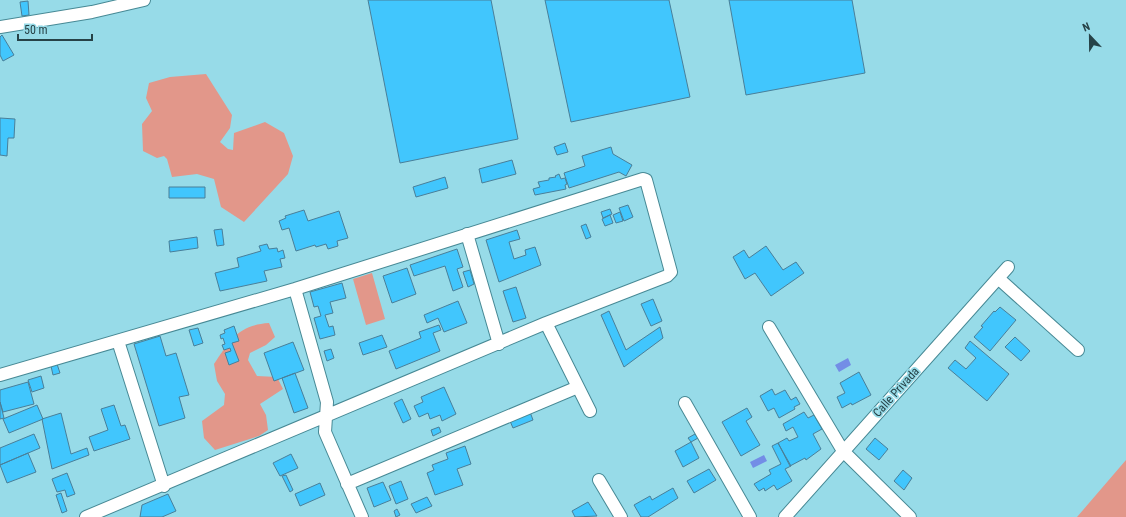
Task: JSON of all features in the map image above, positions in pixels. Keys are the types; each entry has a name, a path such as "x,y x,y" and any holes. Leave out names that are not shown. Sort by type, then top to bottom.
{"street":[{"path":"0,27 92,12 144,0"},
{"path":"0,375 295,289 643,179 646,180 671,272 667,276 546,323 164,486 103,514 86,517"},
{"path":"467,234 499,344"},
{"name":"Calle Privada","path":"785,517 1008,267"},
{"path":"998,278 1078,350"},
{"path":"295,289 327,402 325,432 362,517"},
{"path":"546,323 590,411"},
{"path":"769,327 843,451 910,517"},
{"path":"118,341 164,486"},
{"path":"347,484 578,387"},
{"path":"685,403 750,517"},
{"path":"599,480 621,517"}],"shaded area":[{"path":"206,74 232,115 230,128 220,142 228,149 233,150 234,133 265,122 284,133 293,156 288,174 244,222 221,207 214,179 197,174 172,177 167,159 164,156 157,158 143,151 142,124 152,111 146,98 149,83 170,77"},
{"path":"372,273 385,319 366,325 353,279"},
{"path":"269,323 275,337 266,345 250,353 248,360 257,376 277,377 283,389 260,404 266,415 268,430 259,436 215,450 204,438 202,421 224,405 225,394 217,381 214,364 236,335 258,324"},
{"path":"1126,460 1126,517 1077,517"}],"water":[{"path":"848,358 851,365 839,372 835,365"},
{"path":"764,455 767,461 753,468 750,462"}],"building":[{"path":"368,0 491,0 518,139 400,163"},
{"path":"545,0 669,0 690,97 571,122"},
{"path":"729,0 852,0 865,73 746,95"},
{"path":"28,1 29,15 22,16 20,2"},
{"path":"2,35 14,55 3,61 0,55 0,37"},
{"path":"0,118 15,119 14,138 8,138 7,156 0,155"},
{"path":"565,143 568,152 557,155 554,147"},
{"path":"611,147 613,154 632,165 626,176 619,172 569,188 564,173 585,166 582,156"},
{"path":"512,160 516,174 482,183 479,169"},
{"path":"559,174 561,179 565,178 567,184 565,185 566,189 535,195 533,189 540,187 538,182 549,180 549,178 556,177 555,176"},
{"path":"445,177 448,188 416,197 413,187"},
{"path":"169,187 205,187 205,198 169,198"},
{"path":"628,205 633,217 624,221 619,208"},
{"path":"610,209 612,214 603,218 601,212"},
{"path":"304,210 308,221 339,211 348,238 337,241 338,246 328,249 326,244 316,247 315,245 296,251 289,228 282,230 279,221 286,218 285,216"},
{"path":"620,212 623,221 616,223 613,215"},
{"path":"610,215 613,223 605,226 602,219"},
{"path":"586,224 591,237 586,239 581,226"},
{"path":"222,229 224,245 217,246 214,230"},
{"path":"517,230 520,239 509,242 514,259 526,255 525,250 535,247 541,265 499,282 486,240"},
{"path":"197,237 198,248 170,252 169,241"},
{"path":"267,244 269,249 277,248 278,252 283,250 285,258 280,259 282,267 264,271 267,281 220,291 215,273 239,267 237,258 261,251 259,246"},
{"path":"766,246 783,270 796,262 804,273 771,296 755,273 745,279 733,257 744,250 749,258"},
{"path":"457,249 463,267 457,269 463,287 453,291 445,266 414,276 410,265"},
{"path":"407,268 416,294 392,303 383,276"},
{"path":"470,270 474,284 468,287 463,272"},
{"path":"342,283 346,298 330,302 333,313 325,315 329,327 333,326 335,335 320,339 314,318 321,316 318,306 314,307 310,292"},
{"path":"516,287 526,318 513,322 503,291"},
{"path":"653,299 662,321 651,326 641,304"},
{"path":"458,301 467,323 444,332 438,318 427,323 424,315"},
{"path":"1000,307 1016,320 990,351 974,337 994,311 995,312"},
{"path":"609,311 626,350 660,327 663,338 624,367 601,315"},
{"path":"439,325 441,330 433,333 440,351 396,369 389,351 421,338 419,332"},
{"path":"234,326 239,341 232,343 239,361 229,365 225,353 231,351 230,348 224,350 222,345 225,344 220,335 225,333 224,330"},
{"path":"198,328 203,343 194,346 189,330"},
{"path":"382,335 387,347 363,355 359,343"},
{"path":"160,336 166,356 176,353 189,395 179,397 185,418 159,426 134,344"},
{"path":"1015,337 1030,351 1021,361 1005,347"},
{"path":"970,341 1009,374 987,401 948,368 955,360 966,369 976,358 965,348"},
{"path":"293,342 304,370 274,381 264,353"},
{"path":"331,349 334,358 327,361 324,351"},
{"path":"57,364 60,373 53,375 51,366"},
{"path":"859,372 871,395 852,405 851,403 842,408 837,397 845,393 840,383"},
{"path":"295,373 308,408 294,413 282,378"},
{"path":"41,376 44,388 32,392 28,380"},
{"path":"28,382 34,404 3,412 0,402 0,390"},
{"path":"444,387 456,414 442,421 440,415 430,419 428,413 419,417 414,406 423,402 421,397"},
{"path":"772,389 775,395 785,390 791,400 796,397 800,404 794,407 795,409 779,418 774,408 768,411 760,396"},
{"path":"402,399 411,419 403,423 394,403"},
{"path":"0,402 4,418 0,419"},
{"path":"37,405 43,419 9,433 3,419"},
{"path":"114,405 121,426 125,425 130,439 94,451 89,437 108,430 101,409"},
{"path":"747,408 752,417 746,421 760,445 741,456 722,422"},
{"path":"530,412 533,420 513,428 510,421"},
{"path":"804,412 808,418 814,415 822,429 813,434 821,449 806,460 805,458 790,466 778,443 787,438 789,441 798,437 793,427 786,431 783,424"},
{"path":"61,413 71,454 87,448 89,455 52,469 42,419"},
{"path":"439,427 441,432 433,436 431,430"},
{"path":"34,434 40,448 0,465 0,448"},
{"path":"695,434 698,438 691,442 688,438"},
{"path":"875,438 888,449 879,460 866,449"},
{"path":"691,442 699,458 683,467 675,451"},
{"path":"778,443 791,466 785,469 792,481 777,490 774,485 765,491 764,488 759,491 754,484 771,474 769,470 781,464 772,446"},
{"path":"465,446 471,464 457,469 463,485 435,495 427,473 434,470 432,465 448,459 446,453"},
{"path":"28,453 36,472 7,483 0,465"},
{"path":"291,454 298,468 280,476 273,463"},
{"path":"709,469 716,480 694,493 687,481"},
{"path":"903,470 912,478 904,490 894,481"},
{"path":"67,473 75,494 67,497 65,490 57,492 52,479"},
{"path":"286,475 293,490 290,492 282,476"},
{"path":"401,481 408,499 396,504 389,486"},
{"path":"383,482 391,500 374,507 367,488"},
{"path":"320,483 325,495 300,506 295,494"},
{"path":"673,488 678,498 648,517 641,517 634,505 650,496 652,500"},
{"path":"61,493 67,511 62,513 56,495"},
{"path":"168,494 176,511 162,517 140,517 142,505"},
{"path":"427,497 432,506 416,513 411,504"},
{"path":"588,502 597,516 575,517 572,511"},
{"path":"397,509 400,515 396,517 394,511"}]}
